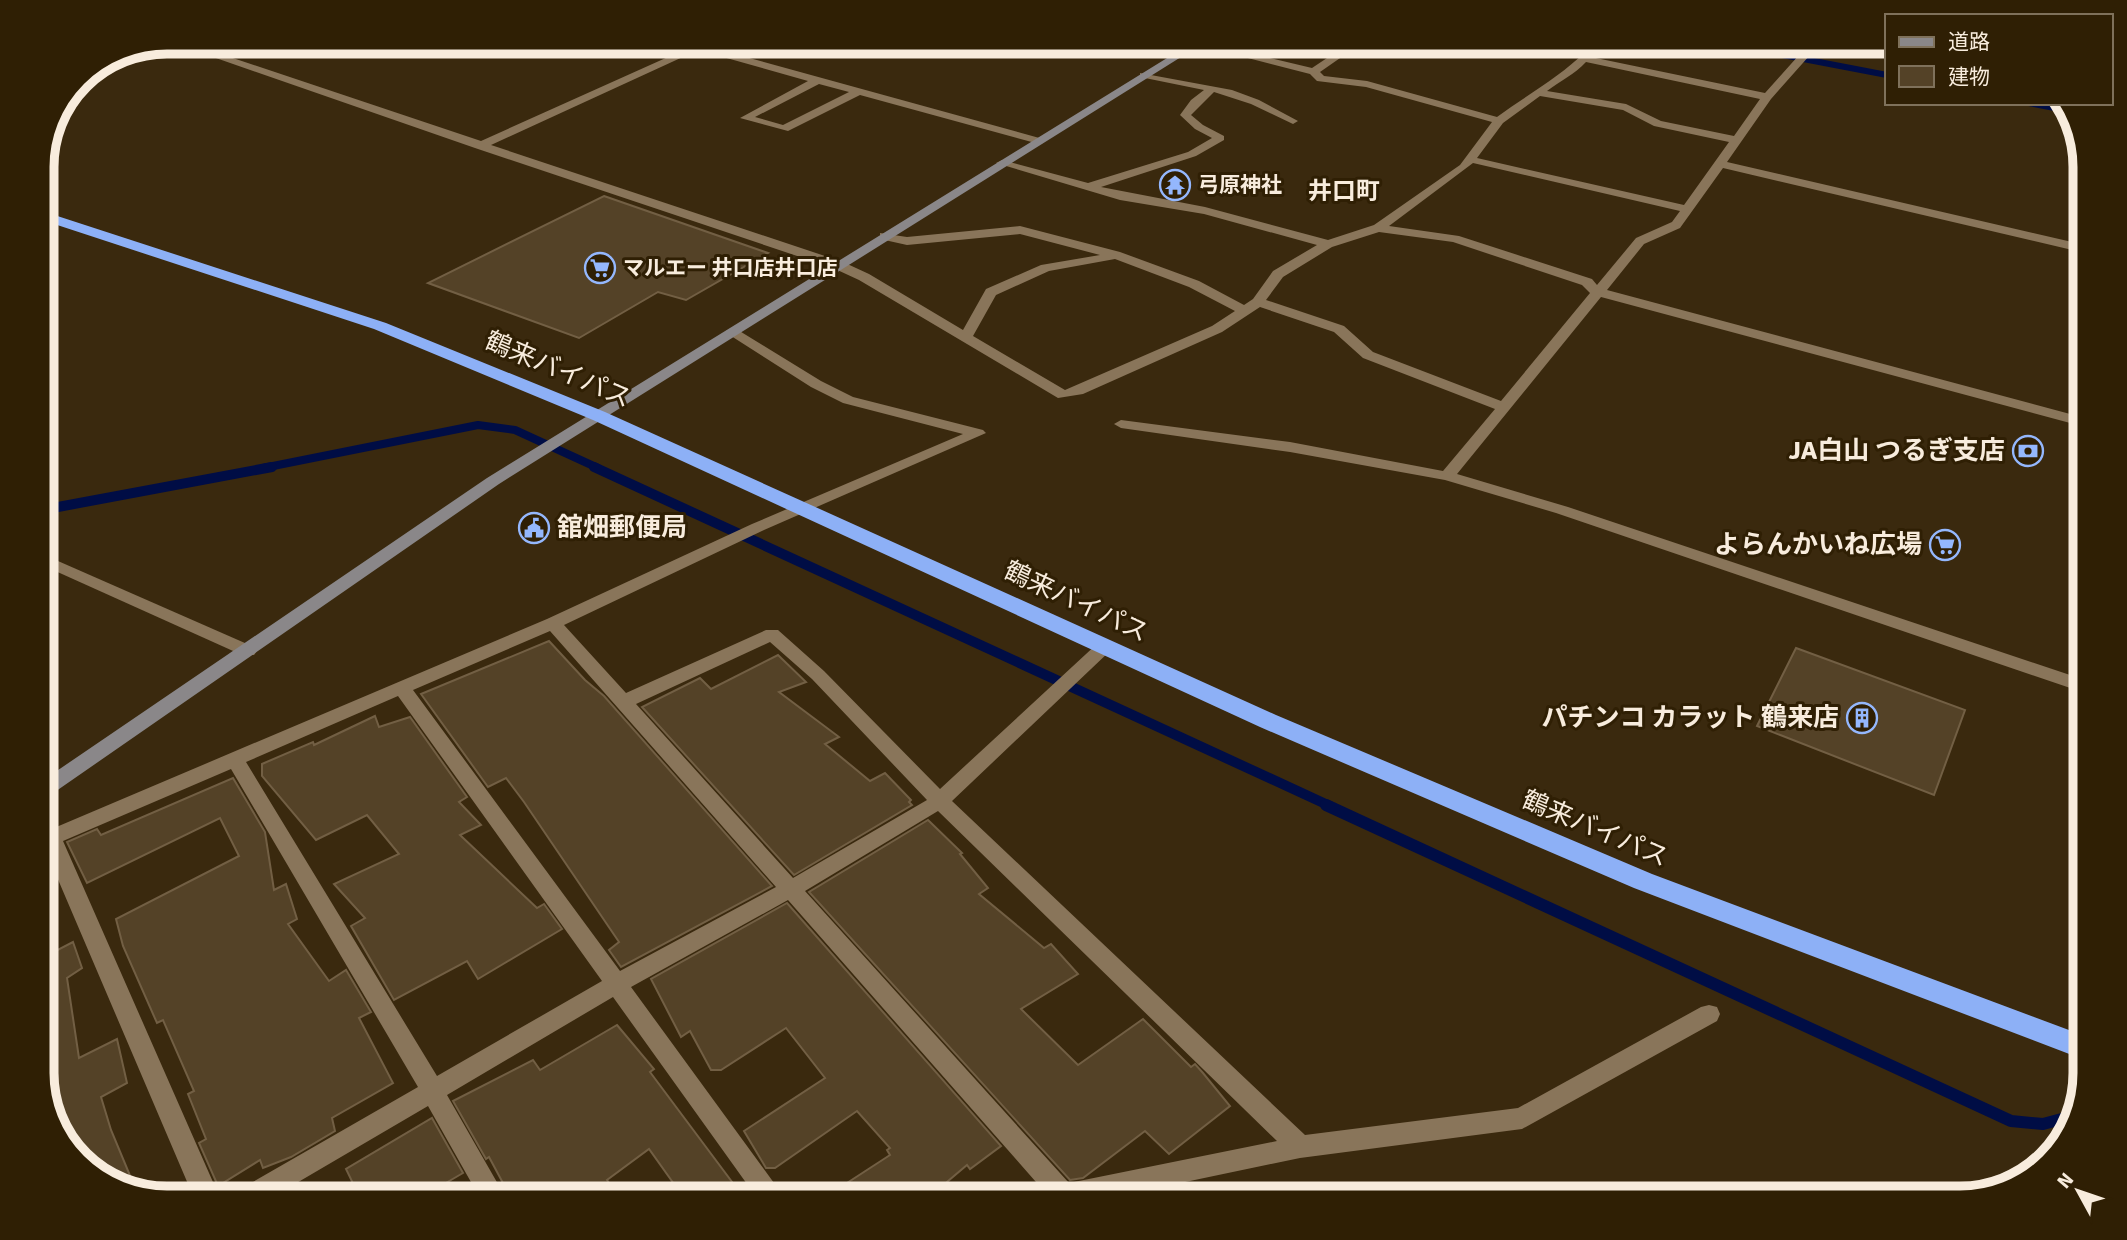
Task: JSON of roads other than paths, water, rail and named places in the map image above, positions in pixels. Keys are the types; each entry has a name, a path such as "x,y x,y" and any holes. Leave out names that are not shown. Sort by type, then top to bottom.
{"highway":[{"name":"鶴来バイパス","path":"54,219 380,326 598,416 1268,721 1643,881 2073,1043"}],"street":[{"path":"210,54 838,265 864,277 1063,395 1078,391 1217,329 1258,302 1278,274 1328,244 1378,228 1464,167 1499,121 1556,79 1568,75 1588,54"},
{"path":"479,146 683,54"},
{"path":"723,54 1039,141"},
{"path":"54,783 493,481 1177,54"},
{"path":"1243,54 1314,72 1321,79 1367,84 1499,121"},
{"path":"1314,72 1340,54"},
{"path":"1447,477 1596,291 1640,241 1676,225 1722,164 1767,97 1805,54"},
{"path":"1584,59 1767,97"},
{"path":"1144,75 1256,103 1276,116 1293,121"},
{"path":"818,80 745,118 784,129 860,91"},
{"path":"1089,187 1192,154 1220,138 1199,127 1185,115 1195,102 1210,90"},
{"path":"1539,92 1626,107 1658,124 1737,140"},
{"path":"1468,159 1688,209"},
{"path":"1002,163 1124,197 1205,211 1328,244"},
{"path":"1722,164 2073,246"},
{"path":"1378,228 1455,239 1587,282 1596,291 2073,421"},
{"path":"884,236 907,241 1020,230 1116,255 1194,284 1244,311"},
{"path":"966,336 991,292 1045,268 1116,255"},
{"path":"1258,302 1339,330 1368,355 1504,407"},
{"path":"54,830 236,761 554,623 750,531 978,433 848,400 816,384 733,331"},
{"path":"1121,424 1290,447 1447,477 1562,510 2073,683"},
{"path":"54,564 248,651"},
{"path":"554,623 1055,1186"},
{"path":"624,702 772,634 818,675 940,800 1300,1147"},
{"path":"268,1186 615,985 792,888 940,800 1105,646"},
{"path":"402,688 763,1186"},
{"path":"236,761 486,1186"},
{"path":"54,849 202,1186"},
{"path":"1112,1186 1300,1147 1522,1118 1709,1014"}],"waterway":[{"path":"1778,54 1885,75"},
{"path":"2039,105 2056,108"},
{"path":"263,468 478,425 515,430 598,468"},
{"path":"54,508 272,467"},
{"path":"594,467 1330,806"},
{"path":"1326,805 2011,1121 2043,1124 2063,1119"}],"place":[{"name":"弓原神社","path":"1175,185"},
{"name":"マルエー 井口店井口店","path":"600,268"},
{"name":"JA白山 つるぎ支店","path":"2028,451"},
{"name":"舘畑郵便局","path":"534,528"},
{"name":"よらんかいね広場","path":"1945,545"},
{"name":"パチンコ カラット 鶴来店","path":"1862,718"}],"district":[{"name":"井口町","path":"1344,191"}]}
